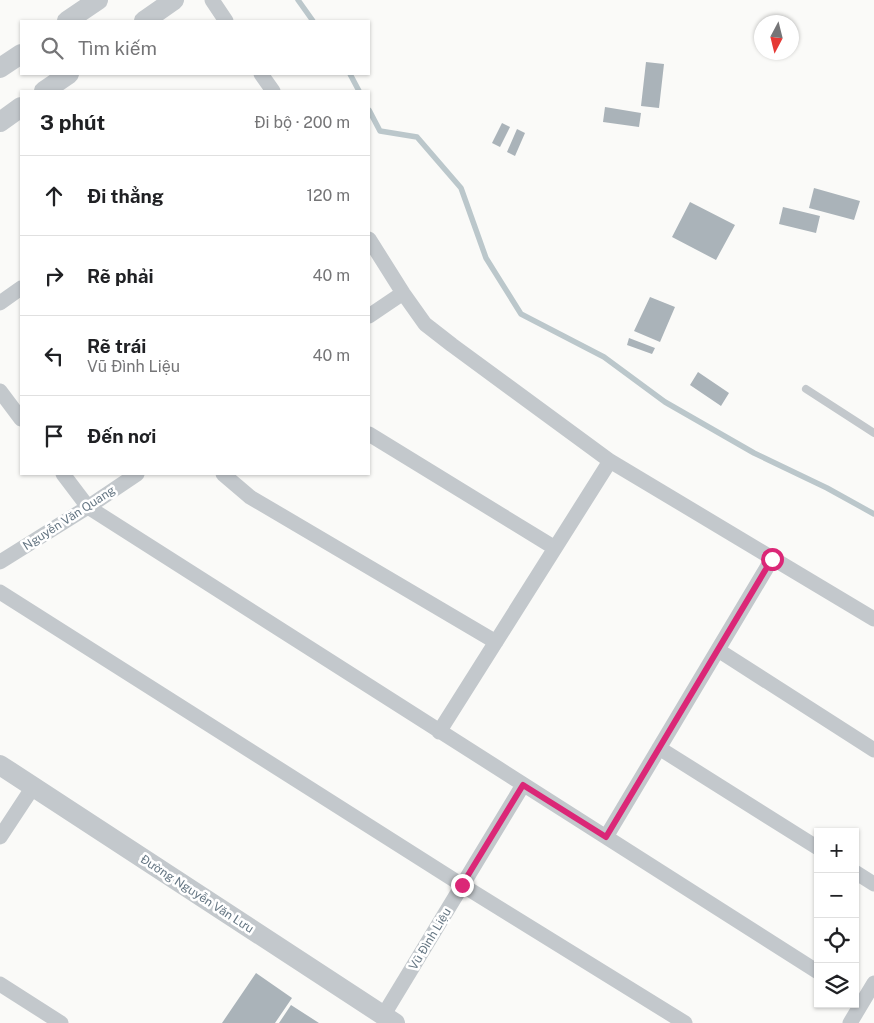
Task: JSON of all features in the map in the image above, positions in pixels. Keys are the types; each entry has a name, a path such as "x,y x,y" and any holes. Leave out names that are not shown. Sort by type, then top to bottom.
{"street":[{"path":"68,20 98,0"},
{"path":"145,20 174,0"},
{"path":"212,0 225,20"},
{"path":"0,68 20,55"},
{"path":"45,90 68,75"},
{"path":"262,75 272,90"},
{"path":"0,122 20,108"},
{"path":"370,241 402,293 425,324 610,462 874,619"},
{"path":"0,303 20,289"},
{"path":"370,315 402,293"},
{"path":"0,391 20,418"},
{"path":"370,435 555,548"},
{"path":"439,732 610,462"},
{"path":"64,475 88,507 814,969"},
{"name":"Nguyễn Văn Quang","path":"0,562 136,475"},
{"path":"224,475 250,497 496,642"},
{"path":"606,837 772,559"},
{"path":"0,592 462,885 685,1023"},
{"path":"718,650 874,750"},
{"path":"659,748 814,845"},
{"name":"Đường Nguyễn Văn Lưu","path":"0,765 383,1021"},
{"name":"Vũ Đình Liệu","path":"383,1021 523,785"},
{"path":"0,837 33,787"},
{"path":"857,873 874,884"},
{"path":"850,1023 874,983"},
{"path":"0,984 61,1023"}],"lane":[{"path":"806,389 874,433"}],"building":[{"path":"646,62 664,64 659,108 641,106"},
{"path":"605,107 641,113 639,127 603,122"},
{"path":"502,123 510,127 500,147 492,143"},
{"path":"517,129 525,133 515,156 507,152"},
{"path":"814,188 860,201 854,220 809,208"},
{"path":"690,202 735,225 716,260 672,237"},
{"path":"783,207 820,216 816,233 779,224"},
{"path":"650,297 675,307 660,342 634,331"},
{"path":"629,338 655,348 652,354 627,345"},
{"path":"698,372 729,393 721,406 690,385"},
{"path":"256,973 292,998 275,1023 222,1023"},
{"path":"291,1005 319,1023 279,1023"}],"waterway":[{"path":"298,0 312,20"},
{"path":"351,75 358,90"},
{"path":"370,112 380,131 417,137 461,188 486,258 521,314 604,357 665,402 754,453 827,488 874,514"}],"route":[{"path":"462,885 523,785 606,837 772,559"}]}
